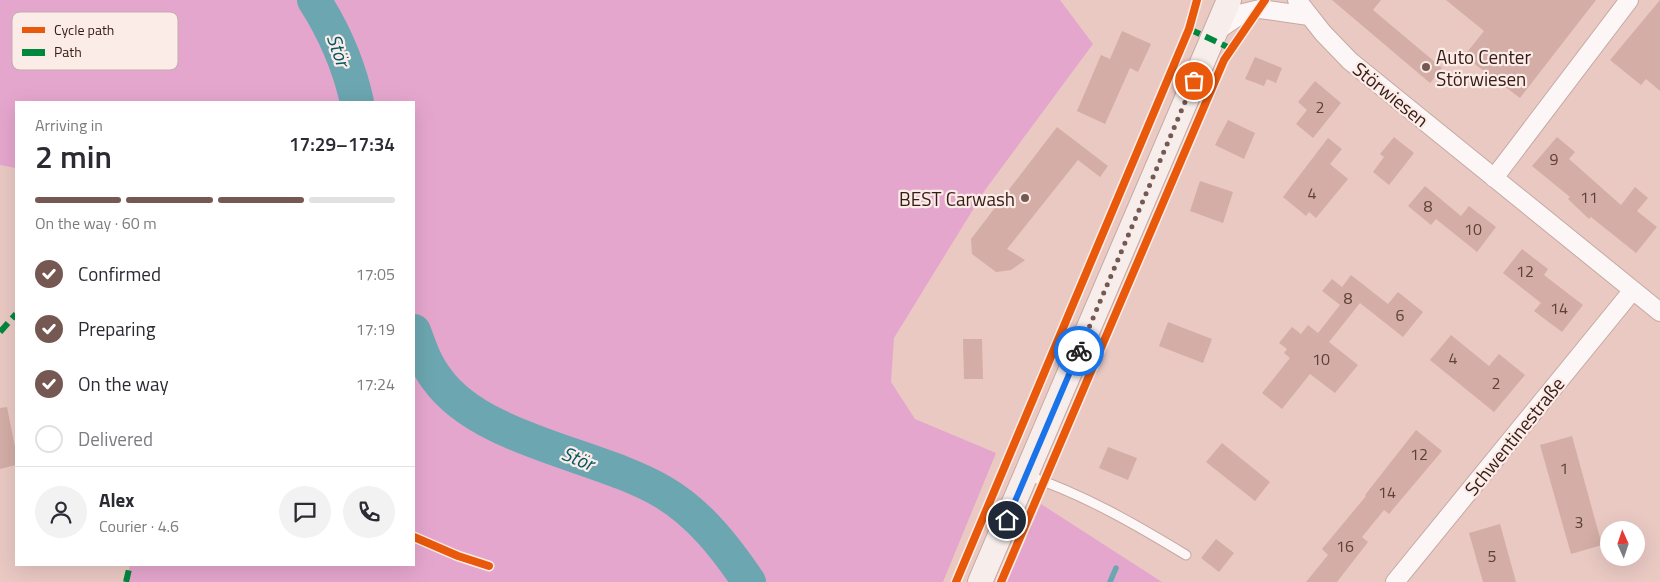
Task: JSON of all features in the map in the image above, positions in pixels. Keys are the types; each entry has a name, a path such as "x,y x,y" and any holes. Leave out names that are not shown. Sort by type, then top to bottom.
{"main road":[{"path":"980,582 1228,0"}],"street":[{"name":"Störwiesen","path":"1297,0 1350,61 1660,312"},
{"path":"1494,178 1629,0"},
{"path":"1215,32 1243,12 1260,9 1309,16"},
{"name":"Schwentinestraße","path":"1394,582 1633,290"}],"lane":[{"path":"1026,475 1079,496 1129,520 1186,555"}],"shaded area":[{"path":"0,0 1060,0 1093,44 985,190 894,338 891,382 915,419 996,453 943,582 126,582 130,566 415,566 415,101 15,101 15,168 0,165"},
{"path":"1041,504 1162,582 1007,582"}],"building":[{"path":"1332,0 1381,0 1373,10 1442,68 1430,83"},
{"path":"1446,0 1596,0 1520,98 1464,56 1484,31"},
{"path":"1660,0 1660,91 1646,79 1641,85 1610,60"},
{"path":"1122,31 1151,44 1138,72 1130,68 1105,124 1077,111 1101,55 1110,59"},
{"path":"1255,57 1282,68 1276,83 1267,79 1264,86 1245,79"},
{"path":"1315,81 1341,103 1313,138 1296,124 1307,110 1298,102"},
{"path":"1228,120 1255,133 1244,159 1215,145"},
{"path":"1057,127 1108,166 1100,177 1078,160 1007,249 1025,260 1011,270 996,272 972,254 971,239"},
{"path":"1394,137 1414,153 1389,185 1373,172 1384,157 1380,154"},
{"path":"1557,137 1575,152 1569,159 1621,205 1635,187 1648,198 1637,211 1657,227 1636,253 1591,217 1589,219 1568,199 1570,197 1532,166"},
{"path":"1328,138 1342,149 1330,164 1348,179 1316,218 1309,212 1306,216 1283,197"},
{"path":"1200,181 1233,192 1223,223 1190,211"},
{"path":"1425,186 1461,216 1469,206 1496,227 1477,252 1436,219 1431,225 1408,206"},
{"path":"1522,249 1548,269 1544,275 1583,305 1562,332 1534,311 1541,303 1503,273"},
{"path":"1351,275 1388,304 1398,292 1423,312 1403,337 1360,303 1329,342 1358,365 1335,393 1310,374 1282,409 1262,393 1290,358 1284,353 1287,349 1279,343 1292,327 1301,334 1308,325 1318,333 1340,305 1322,291 1332,279 1342,287"},
{"path":"1168,322 1212,339 1203,363 1159,346"},
{"path":"1451,335 1489,366 1499,354 1525,375 1494,412 1430,360"},
{"path":"963,339 982,339 983,379 964,379"},
{"path":"7,407 15,447 15,465 0,469 0,408"},
{"path":"1416,430 1442,451 1389,514 1384,510 1362,537 1368,542 1337,582 1306,582 1328,555 1322,549 1366,496"},
{"path":"1572,436 1600,538 1600,546 1571,554 1540,445"},
{"path":"1222,443 1270,482 1255,501 1206,462"},
{"path":"1108,447 1137,458 1128,480 1099,468"},
{"path":"1500,524 1516,582 1483,582 1469,533"},
{"path":"1216,539 1234,553 1219,572 1201,558"}],"waterway":[{"name":"Stör","path":"314,0 340,49 350,75 357,101"},
{"name":"Stör","path":"415,334 430,368 437,379 457,400 482,417 511,432 607,467 663,492 688,510 711,532 749,582"},
{"path":"1110,582 1116,568"}],"marked path":[{"path":"1189,29 1232,49"},
{"path":"0,332 15,315"},
{"path":"126,582 130,566"}],"cycle path":[{"path":"956,582 1189,29 1197,0"},
{"path":"1001,582 1224,60 1265,0"},
{"path":"415,537 458,556 489,566"}],"way so far":[{"path":"1079,351 1194,81"}],"place":[{"name":"Auto Center Störwiesen","path":"1426,67"},
{"name":"BEST Carwash","path":"1025,198"}],"route":[{"path":"1007,520 1079,351"}]}
